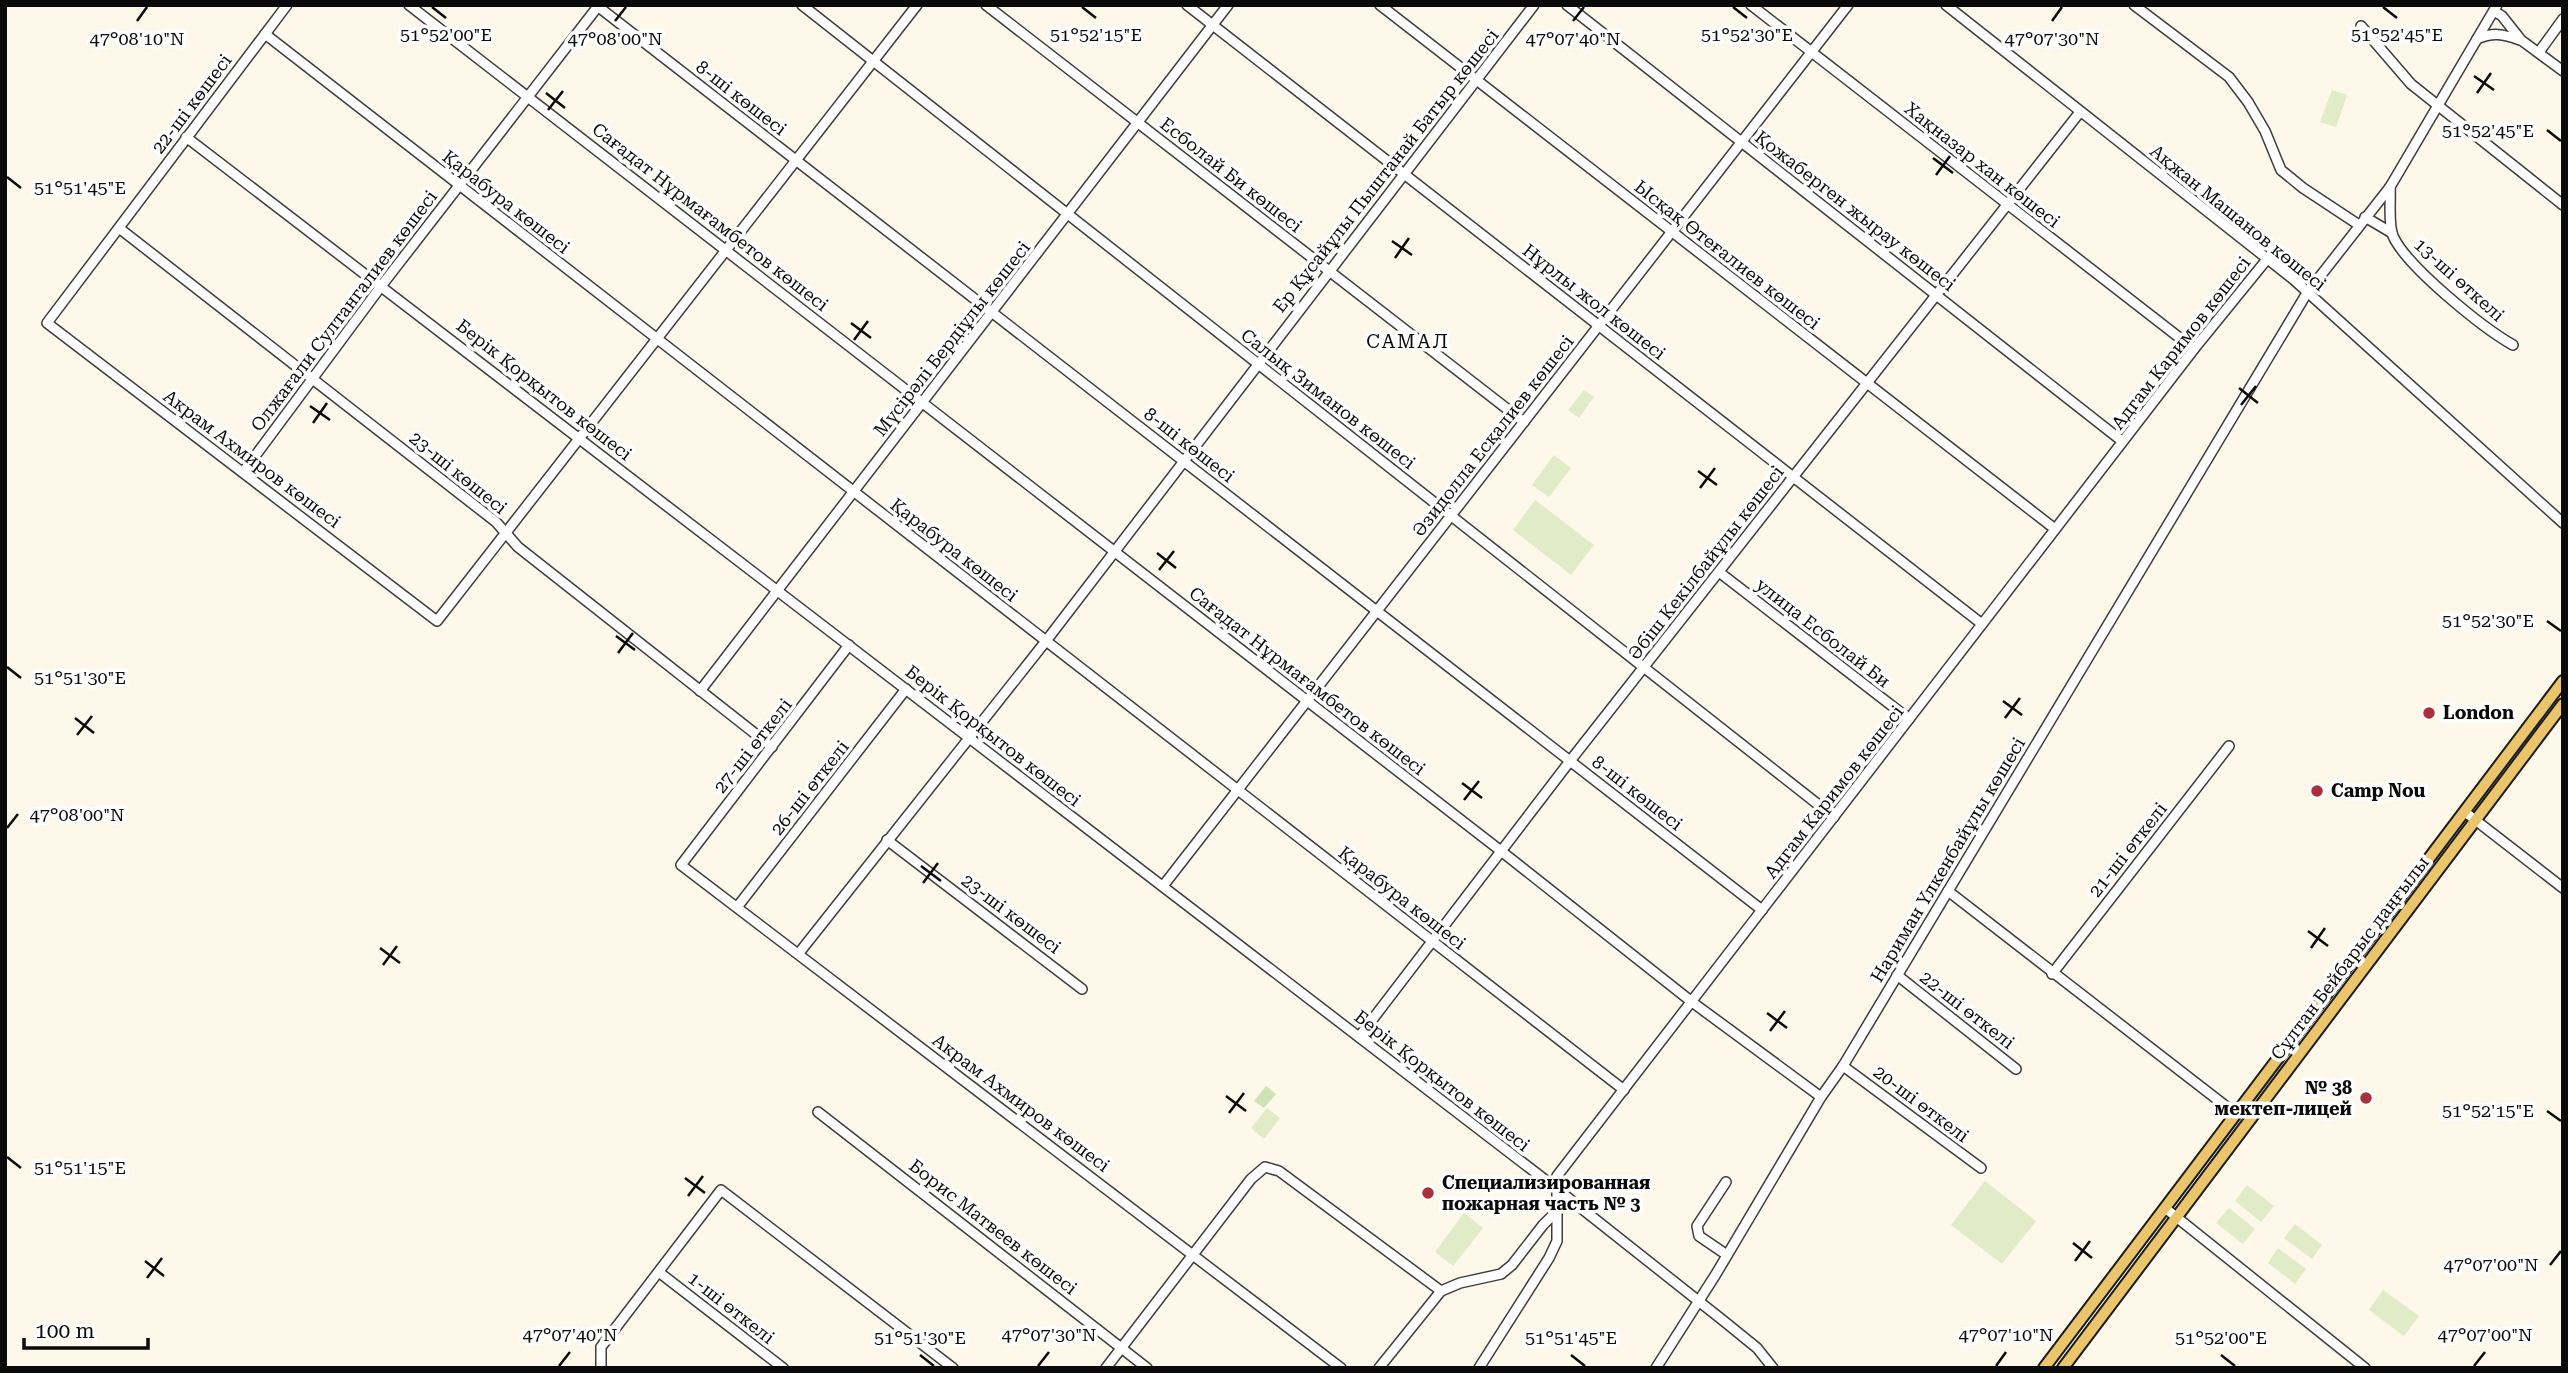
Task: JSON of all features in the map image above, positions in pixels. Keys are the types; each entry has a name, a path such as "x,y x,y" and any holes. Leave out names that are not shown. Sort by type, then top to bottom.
{"main road":[{"name":"Сұлтан Бейбарыс даңғылы","path":"2044,1368 2563,681"},
{"name":"Сұлтан Бейбарыс даңғылы","path":"2063,1368 2563,704"},
{"path":"2540,711 2551,719"}],"street":[{"name":"22-ші көшесі","path":"47,323 287,5"},
{"name":"Сағадат Нұрмағамбетов көшесі","path":"409,5 1692,1002 1821,1097"},
{"name":"Салық Зиманов көшесі","path":"802,5 1834,817"},
{"path":"506,533 917,5"},
{"name":"Есболай Би көшесі","path":"986,5 1524,422"},
{"name":"Нұрлы жол көшесі","path":"1187,5 1982,624"},
{"name":"Мүсірәлі Бердіұлы көшесі","path":"700,691 1228,5"},
{"name":"Ысқақ Өтеғалиев көшесі","path":"1380,5 2055,529"},
{"name":"Ер Құсайұлы Пыштанай Батыр көшесі","path":"799,953 1046,641 1534,5"},
{"name":"Қожаберген жырау көшесі","path":"1567,5 2122,441"},
{"name":"Хақназар хан көшесі","path":"1751,5 2194,349"},
{"name":"Әзидолла Есқалиев көшесі","path":"1163,886 1848,5"},
{"name":"Ақжан Машанов көшесі","path":"1946,5 2268,258 2563,523"},
{"path":"2134,5 2229,77 2265,131 2281,170 2302,188 2358,225"},
{"name":"Олжағали Султангалиев көшесі","path":"244,471 382,285 598,6"},
{"name":"8-шi көшесi","path":"598,6 1762,910"},
{"path":"2496,8 2521,40"},
{"name":"Нариман Үлкенбайұлы көшесі","path":"1656,1368 1821,1097 1843,1066 2306,293 2390,187 2496,8"},
{"path":"2539,52 2563,19"},
{"path":"2361,26 2411,84 2563,205"},
{"path":"2477,39 2490,33 2504,34 2521,40 2563,71"},
{"name":"Қарабура көшесі","path":"265,34 1624,1090"},
{"name":"Әбіш Кекілбайұлы көшесі","path":"1359,1037 1570,761 2080,112"},
{"name":"Берік Қорқытов көшесі","path":"186,137 1556,1189 1757,1348 1773,1368"},
{"name":"13-ші өткелі","path":"2390,187 2392,233 2404,254 2492,333 2513,345"},
{"path":"2365,217 2392,233"},
{"name":"23-шi көшесi","path":"119,228 496,522 518,547 772,747"},
{"name":"Адгам Каримов көшесі","path":"1479,1368 1557,1241 1557,1176 2122,441 2268,258"},
{"name":"Акрам Ахмиров көшесі","path":"47,323 437,621 506,533"},
{"name":"улица Есболай Би","path":"1719,572 1909,719"},
{"name":"27-ші өткелі","path":"681,864 849,645"},
{"name":"26-ші өткелі","path":"738,906 906,689"},
{"name":"21-ші өткелі","path":"2052,974 2229,746"},
{"path":"2465,812 2563,888"},
{"name":"23-шi көшесi","path":"887,840 1083,989"},
{"name":"Акрам Ахмиров көшесі","path":"681,864 1340,1368"},
{"path":"1948,891 2236,1114"},
{"name":"22-ші өткелі","path":"1897,975 2017,1069"},
{"name":"20-ші өткелі","path":"1843,1066 1981,1168"},
{"name":"Борис Матвеев көшесі","path":"818,1112 1147,1368"},
{"path":"1106,1368 1192,1253 1258,1172 1265,1167 1279,1171 1441,1291"},
{"path":"1726,1182 1696,1231 1699,1236 1727,1255"},
{"path":"611,1368 601,1364 601,1347 721,1190 953,1368"},
{"path":"2165,1208 2365,1368"},
{"path":"1379,1368 1441,1291 1460,1283 1501,1274 1512,1265 1556,1212"},
{"name":"1-ші өткелі","path":"660,1273 783,1368"}],"green space":[{"path":"2332,90 2347,95 2336,127 2320,122"},
{"path":"1584,390 1594,397 1579,418 1568,410"},
{"path":"1554,455 1571,468 1549,497 1532,485"},
{"path":"1535,500 1594,545 1571,575 1513,530"},
{"path":"1266,1086 1276,1094 1264,1108 1254,1101"},
{"path":"1267,1108 1280,1118 1264,1139 1251,1128"},
{"path":"1985,1181 2036,1221 2002,1264 1951,1225"},
{"path":"2247,1185 2274,1206 2261,1222 2235,1201"},
{"path":"2229,1208 2255,1229 2243,1244 2216,1223"},
{"path":"1464,1213 1483,1228 1453,1266 1435,1252"},
{"path":"2295,1224 2322,1245 2312,1259 2284,1238"},
{"path":"2278,1248 2306,1269 2295,1284 2268,1263"},
{"path":"2383,1290 2419,1316 2404,1336 2369,1310"}],"place":[{"name":"London","path":"2429,713"},
{"name":"Camp Nou","path":"2317,791"},
{"name":"№ 38 мектеп-лицей","path":"2366,1098"},
{"name":"Специализированная пожарная часть № 3","path":"1428,1193"}],"district":[{"name":"САМАЛ","path":"1408,341"}]}
